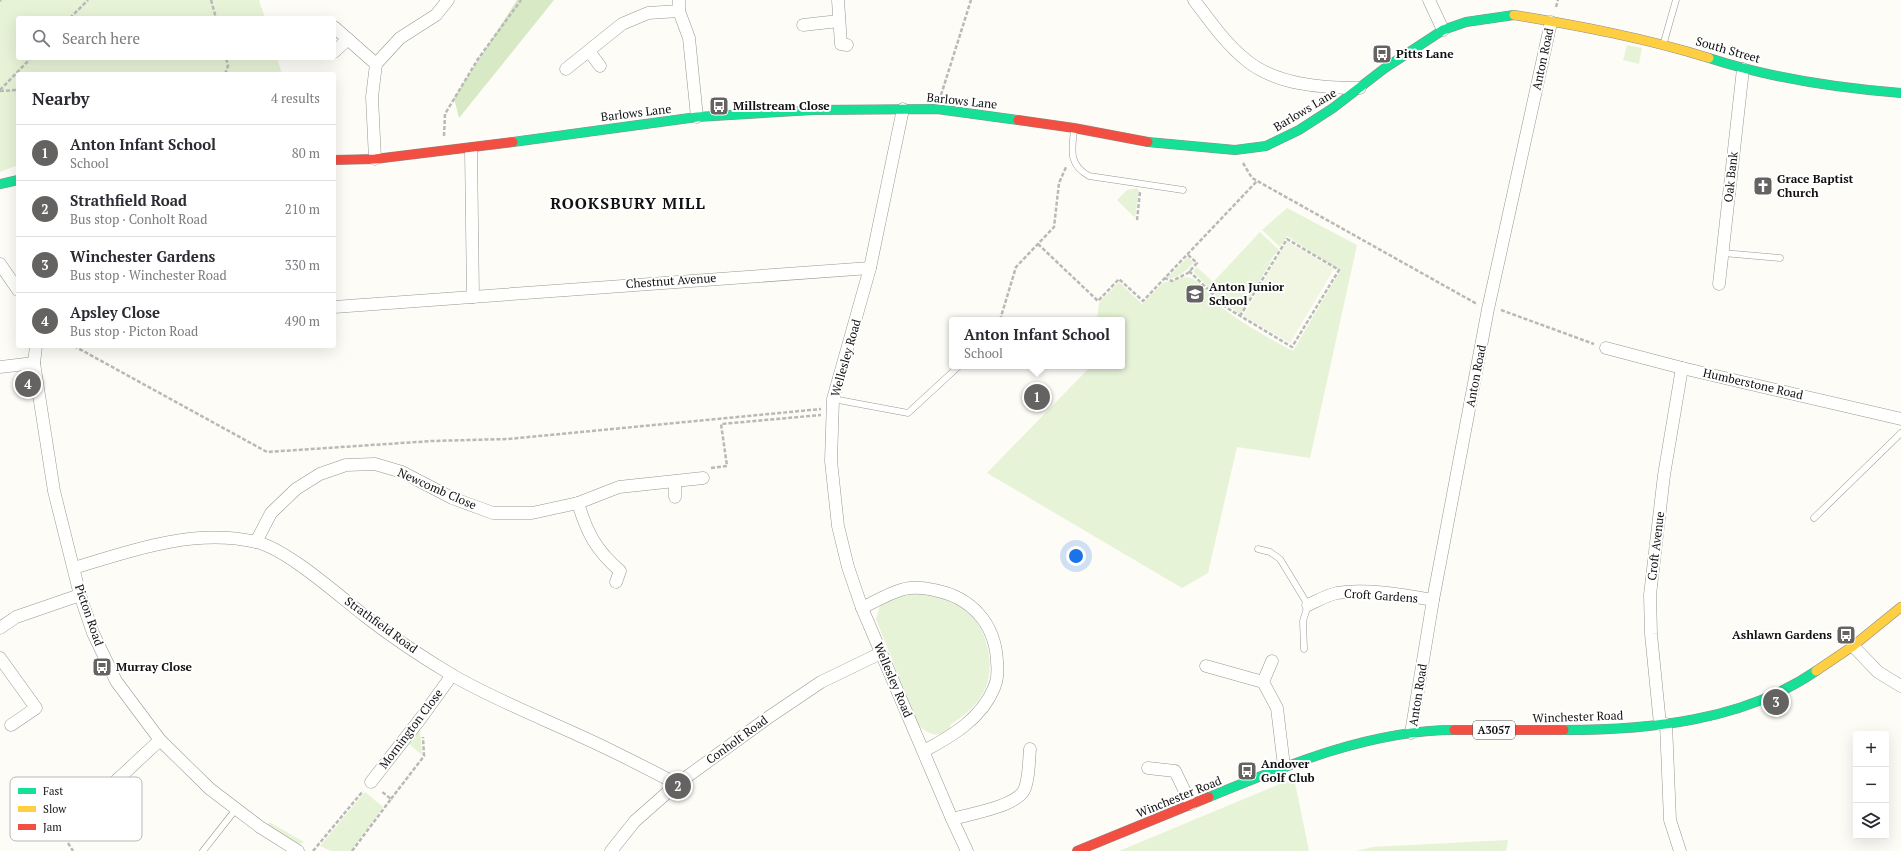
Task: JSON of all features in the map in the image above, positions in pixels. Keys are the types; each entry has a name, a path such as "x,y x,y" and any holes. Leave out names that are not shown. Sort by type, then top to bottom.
{"street":[{"path":"375,159 372,97 376,64 400,38 436,15 448,0"},
{"path":"838,0 841,44 847,45"},
{"path":"1194,0 1220,35 1246,61 1264,72 1283,79 1315,85 1360,88"},
{"path":"1429,0 1444,30"},
{"path":"566,69 622,24 648,13 679,5 689,38 696,51 697,117"},
{"name":"Barlows Lane","path":"336,160 375,159 471,149 697,117 813,110 903,109 937,109 978,114 1074,128 1144,142 1235,150 1266,146 1299,130 1333,108 1385,68 1444,30 1466,22 1512,15 1551,22"},
{"path":"804,25 839,21"},
{"name":"South Street","path":"1551,22 1583,26 1664,44 1743,69 1861,90 1901,93"},
{"name":"Anton Road","path":"1412,733 1433,600 1488,309 1551,22"},
{"path":"336,29 376,64"},
{"path":"336,50 348,39"},
{"path":"588,51 600,66"},
{"name":"Oak Bank","path":"1720,284 1743,69"},
{"name":"Wellesley Road","path":"903,109 870,268 832,407 831,461 838,526 848,567 862,608 967,851"},
{"path":"471,149 473,297"},
{"path":"0,184 16,180"},
{"path":"0,264 16,287"},
{"name":"Chestnut Avenue","path":"336,307 870,268"},
{"name":"Picton Road","path":"36,348 34,363 54,491 80,595 93,633 116,681 160,740 210,789 260,827 298,851"},
{"name":"Humberstone Road","path":"1606,348 1682,368 1901,419"},
{"path":"0,367 34,363"},
{"name":"Croft Avenue","path":"1677,850 1670,820 1663,724 1651,634 1650,595 1664,475 1682,368"},
{"name":"Newcomb Close","path":"256,542 271,513 296,489 320,474 346,465 375,464 402,472 452,498 493,513 532,513 578,503 619,487 703,478"},
{"path":"675,482 675,497"},
{"path":"578,503 584,524 593,543 620,571 616,582"},
{"name":"Strathfield Road","path":"74,568 181,539 220,537 256,542 274,548 317,578 382,628 452,674 522,710 614,751 677,784"},
{"path":"862,608 905,589 917,588 938,591 958,597 972,607 983,619 991,632 997,646 998,675 988,700 974,718 962,728 949,738 924,752"},
{"name":"Croft Gardens","path":"1308,605 1336,593 1379,593 1433,600"},
{"path":"0,628 16,616 80,595"},
{"name":"Winchester Road","path":"1077,851 1284,766 1369,741 1412,733 1442,730 1576,730 1663,724 1702,718 1733,710 1774,695 1800,682 1852,646 1901,607"},
{"path":"1852,646 1878,672 1901,686"},
{"name":"Conholt Road","path":"610,851 636,821 677,784 769,717 821,682 882,653"},
{"path":"0,658 36,708 11,725"},
{"path":"1263,682 1272,661"},
{"path":"1206,666 1263,682 1277,708 1284,766"},
{"name":"Mornington Close","path":"371,782 421,718 452,674"},
{"path":"120,777 160,740"},
{"path":"952,819 1013,801 1024,791 1030,749"},
{"path":"1148,768 1174,771 1191,804"}],"lane":[{"path":"1664,44 1676,0"},
{"path":"1074,128 1072,156 1079,171 1089,176 1183,190"},
{"path":"1723,253 1780,258"},
{"path":"832,407 908,413 956,369"},
{"path":"1814,518 1901,433"},
{"path":"1258,549 1270,552 1280,559 1308,605 1303,621 1304,649"},
{"path":"203,851 236,809"}],"path":[{"path":"72,16 88,0"},
{"path":"211,0 215,16"},
{"path":"443,152 445,114 478,59 521,0"},
{"path":"937,109 971,0"},
{"path":"17,72 29,60"},
{"path":"226,60 228,66 226,72"},
{"path":"0,90 16,73"},
{"path":"0,90 16,90"},
{"path":"1235,150 1252,178 1488,309 1501,310 1606,348"},
{"path":"1001,317 1016,267 1054,227 1059,183 1072,156"},
{"path":"1038,244 1098,301 1119,279 1143,301 1257,181"},
{"path":"1137,220 1142,184"},
{"path":"1189,271 1216,298 1240,316 1292,347 1339,270 1287,239 1240,316"},
{"path":"1164,278 1172,281 1189,271 1197,263 1187,254"},
{"path":"78,348 267,452 432,441 508,439 832,407"},
{"path":"703,478 707,469 727,466 721,424 832,407"},
{"path":"352,851 424,756 421,718"},
{"path":"313,851 371,782 391,799"}],"green space":[{"path":"0,0 259,0 264,16 16,16 16,60 278,60 281,72 16,72 16,166 0,172"},
{"path":"517,0 554,0 459,118 454,98"},
{"path":"1627,45 1642,48 1639,64 1623,60"},
{"path":"1137,188 1139,191 1135,218 1117,200 1127,190"},
{"path":"1287,208 1357,245 1310,458 1237,447 1208,573 1182,588 987,473 1088,369 1125,369 1125,317 1097,317 1099,303 1119,282 1142,304 1164,282 1188,277 1191,278 1198,282 1217,303 1233,316 1293,351 1340,271 1287,236 1280,247 1262,230"},
{"path":"1260,232 1279,250 1236,296 1274,256 1240,314 1216,296 1193,271 1197,267 1213,282"},
{"path":"1287,241 1334,269 1290,343 1243,316"},
{"path":"1188,257 1194,263 1178,276 1166,279"},
{"path":"910,593 941,598 956,604 969,613 981,629 989,653 989,678 980,699 972,708 951,724 948,734 932,734 918,725 876,619 880,605 887,599"},
{"path":"420,728 422,755 408,743"},
{"name":"Andover Golf Club","path":"1294,778 1309,851 1119,851"},
{"path":"365,792 383,807 351,851 331,851 320,846"},
{"path":"269,822 304,842 298,845 267,826"},
{"path":"1508,840 1506,851 1357,851 1372,847"}],"traffic: fast":[{"path":"1148,142 1235,150 1266,146 1299,130 1333,108 1385,68 1443,30 1466,22 1514,15"},
{"path":"1709,58 1780,77 1828,85 1901,93"},
{"path":"513,142 697,117 813,110 937,109 1018,120"},
{"path":"0,184 16,180"},
{"path":"1564,730 1596,730 1662,725 1727,712 1788,688 1816,671"},
{"path":"1209,797 1298,762 1360,743 1391,736 1454,730"}],"traffic: slow":[{"path":"1514,15 1612,33 1661,44 1709,58"},
{"path":"1816,671 1853,646 1901,607"}],"traffic: jam":[{"path":"1018,120 1074,128 1148,142"},
{"path":"336,160 375,159 513,142"},
{"path":"1454,730 1564,730"},
{"path":"1077,851 1209,797"}],"place":[{"name":"Pitts Lane","path":"1382,54"},
{"name":"Millstream Close","path":"719,106"},
{"name":"Grace Baptist Church","path":"1763,186"},
{"name":"Anton Junior School","path":"1195,294"},
{"name":"Apsley Close","path":"28,384"},
{"name":"Anton Infant School","path":"1037,397"},
{"name":"Ashlawn Gardens","path":"1846,635"},
{"name":"Murray Close","path":"102,667"},
{"name":"Winchester Gardens","path":"1776,702"},
{"name":"Andover Golf Club","path":"1247,771"},
{"name":"Strathfield Road","path":"678,786"}],"district":[{"name":"ROOKSBURY MILL","path":"628,203"}]}
